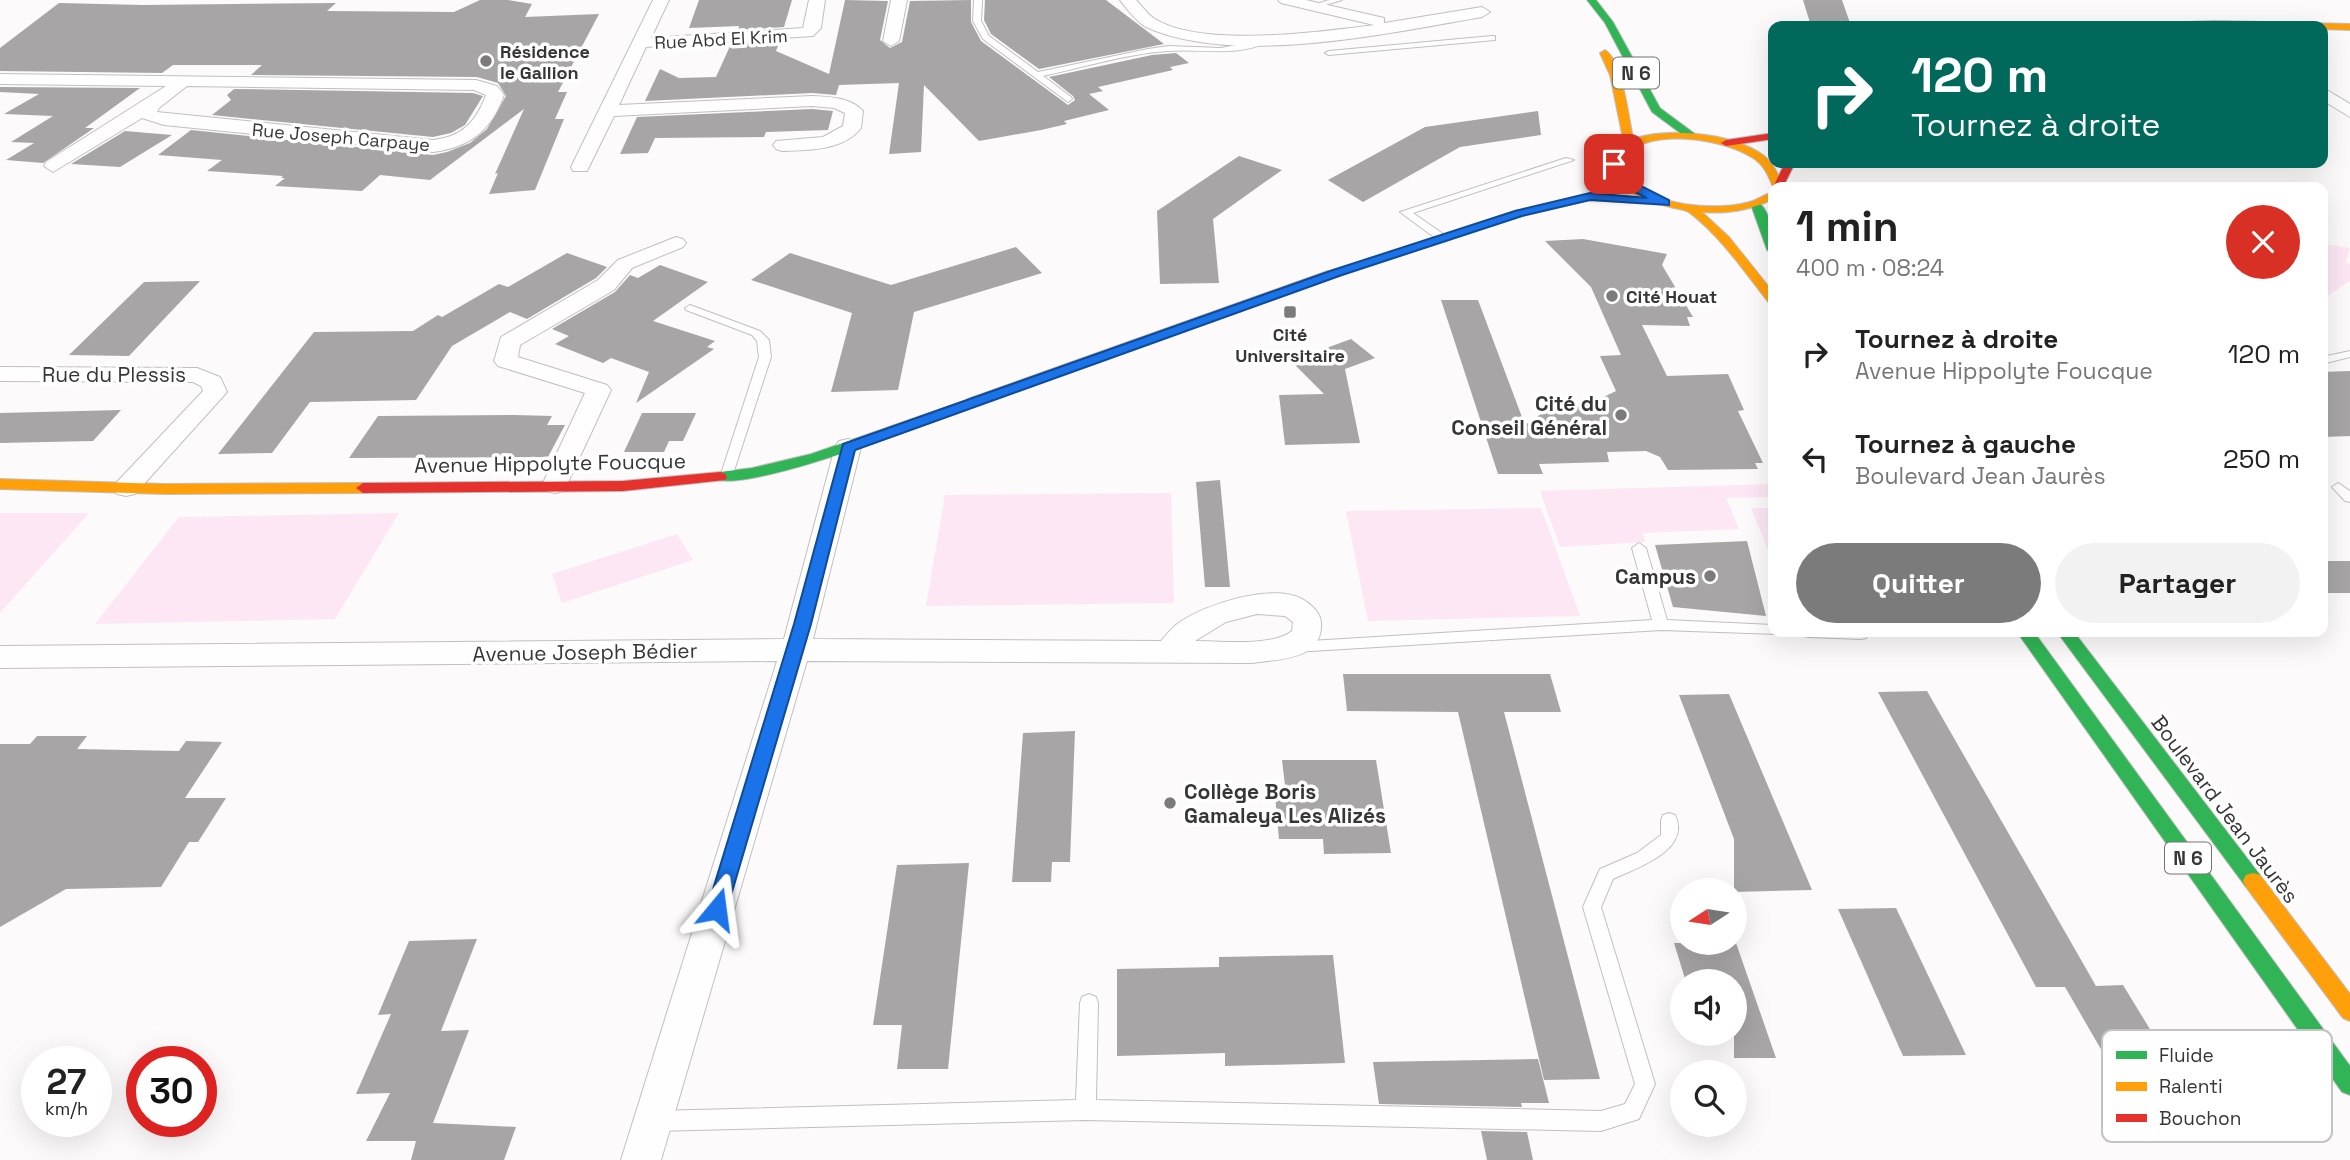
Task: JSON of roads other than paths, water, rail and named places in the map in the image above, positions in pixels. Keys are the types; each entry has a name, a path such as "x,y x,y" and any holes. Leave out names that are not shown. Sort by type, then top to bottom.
{"main road":[{"path":"1573,0 1586,18"},
{"name":"N 6","path":"1591,0 1609,22 1656,110 1690,136"},
{"path":"2193,8 2211,21"},
{"path":"2328,27 2350,27"},
{"name":"N 6","path":"1598,41 1615,75 1629,143 1667,135 1690,136 1726,143 1749,152 1768,165"},
{"path":"1726,143 1768,137"},
{"path":"1599,169 1629,143"},
{"path":"1616,155 1614,164 1627,184 1665,202 1691,208 1738,209 1757,205 1768,197"},
{"name":"Avenue Hippolyte Foucque","path":"1519,213 1582,181"},
{"name":"Avenue Hippolyte Foucque","path":"0,484 126,488 622,486 726,477 848,447 1337,272 1519,213 1590,197 1665,202"},
{"path":"1757,205 1768,236"},
{"path":"1691,208 1725,239 1768,294"},
{"name":"N 6","path":"2029,637 2311,1030"},
{"name":"Boulevard Jean Jaurès","path":"2069,637 2350,1011"},
{"name":"N 6","path":"2332,1059 2350,1084"}],"street":[{"path":"580,167 661,0"},
{"name":"Rue Abd El Krim","path":"640,43 807,33 813,28 817,0"},
{"path":"891,41 899,0"},
{"path":"1128,0 1138,15 1151,24 1170,31 1221,40 1265,41 1402,26 1482,12"},
{"path":"1286,0 1402,26"},
{"name":"Rue Joseph Carpaye","path":"0,79 477,85 491,90 495,95 482,125 474,134 448,145 433,146 164,120 150,116 148,112 151,105"},
{"path":"53,166 151,105 184,81"},
{"path":"2328,96 2350,112"},
{"path":"608,111 811,101 838,103 854,111 852,128 840,138 820,143 782,145"},
{"path":"555,485 599,390 506,361 509,342 606,285 625,264 676,243"},
{"name":"Rue du Plessis","path":"0,374 197,375 212,382 215,392 126,488"},
{"path":"641,1160 794,650 848,447"},
{"path":"1170,650 1188,630 1217,614 1256,604 1292,606 1307,618 1307,635 1292,647"},
{"name":"Avenue Joseph Bédier","path":"0,657 794,650 1252,652 1292,647"}],"lane":[{"path":"978,0 976,21 979,30 1068,99"},
{"path":"1315,6 1338,0"},
{"path":"1402,26 1421,44"},
{"path":"1329,52 1492,38"},
{"path":"1038,75 1148,51 1169,48 1233,49 1265,41"},
{"path":"1442,238 1405,212 1569,160"},
{"path":"690,308 756,333 763,340 765,357 726,477"},
{"path":"2328,360 2350,354"},
{"path":"2338,487 2350,498"},
{"path":"1639,548 1661,625"},
{"path":"1292,647 1661,625 1768,630"},
{"path":"654,1121 1086,1110 1601,1121 1632,1112 1645,1084 1592,908 1606,874 1643,858 1669,838 1669,820"},
{"path":"1086,1110 1089,1003"}],"place":[{"name":"Résidence le Gallion","path":"486,61"},
{"name":"Cité Houat","path":"1612,296"},
{"name":"Cité Universitaire","path":"1290,312"},
{"name":"Cité du Conseil Général","path":"1621,415"},
{"name":"Campus","path":"1710,576"},
{"name":"Collège Boris Gamaleya Les Alizés","path":"1170,803"}]}
